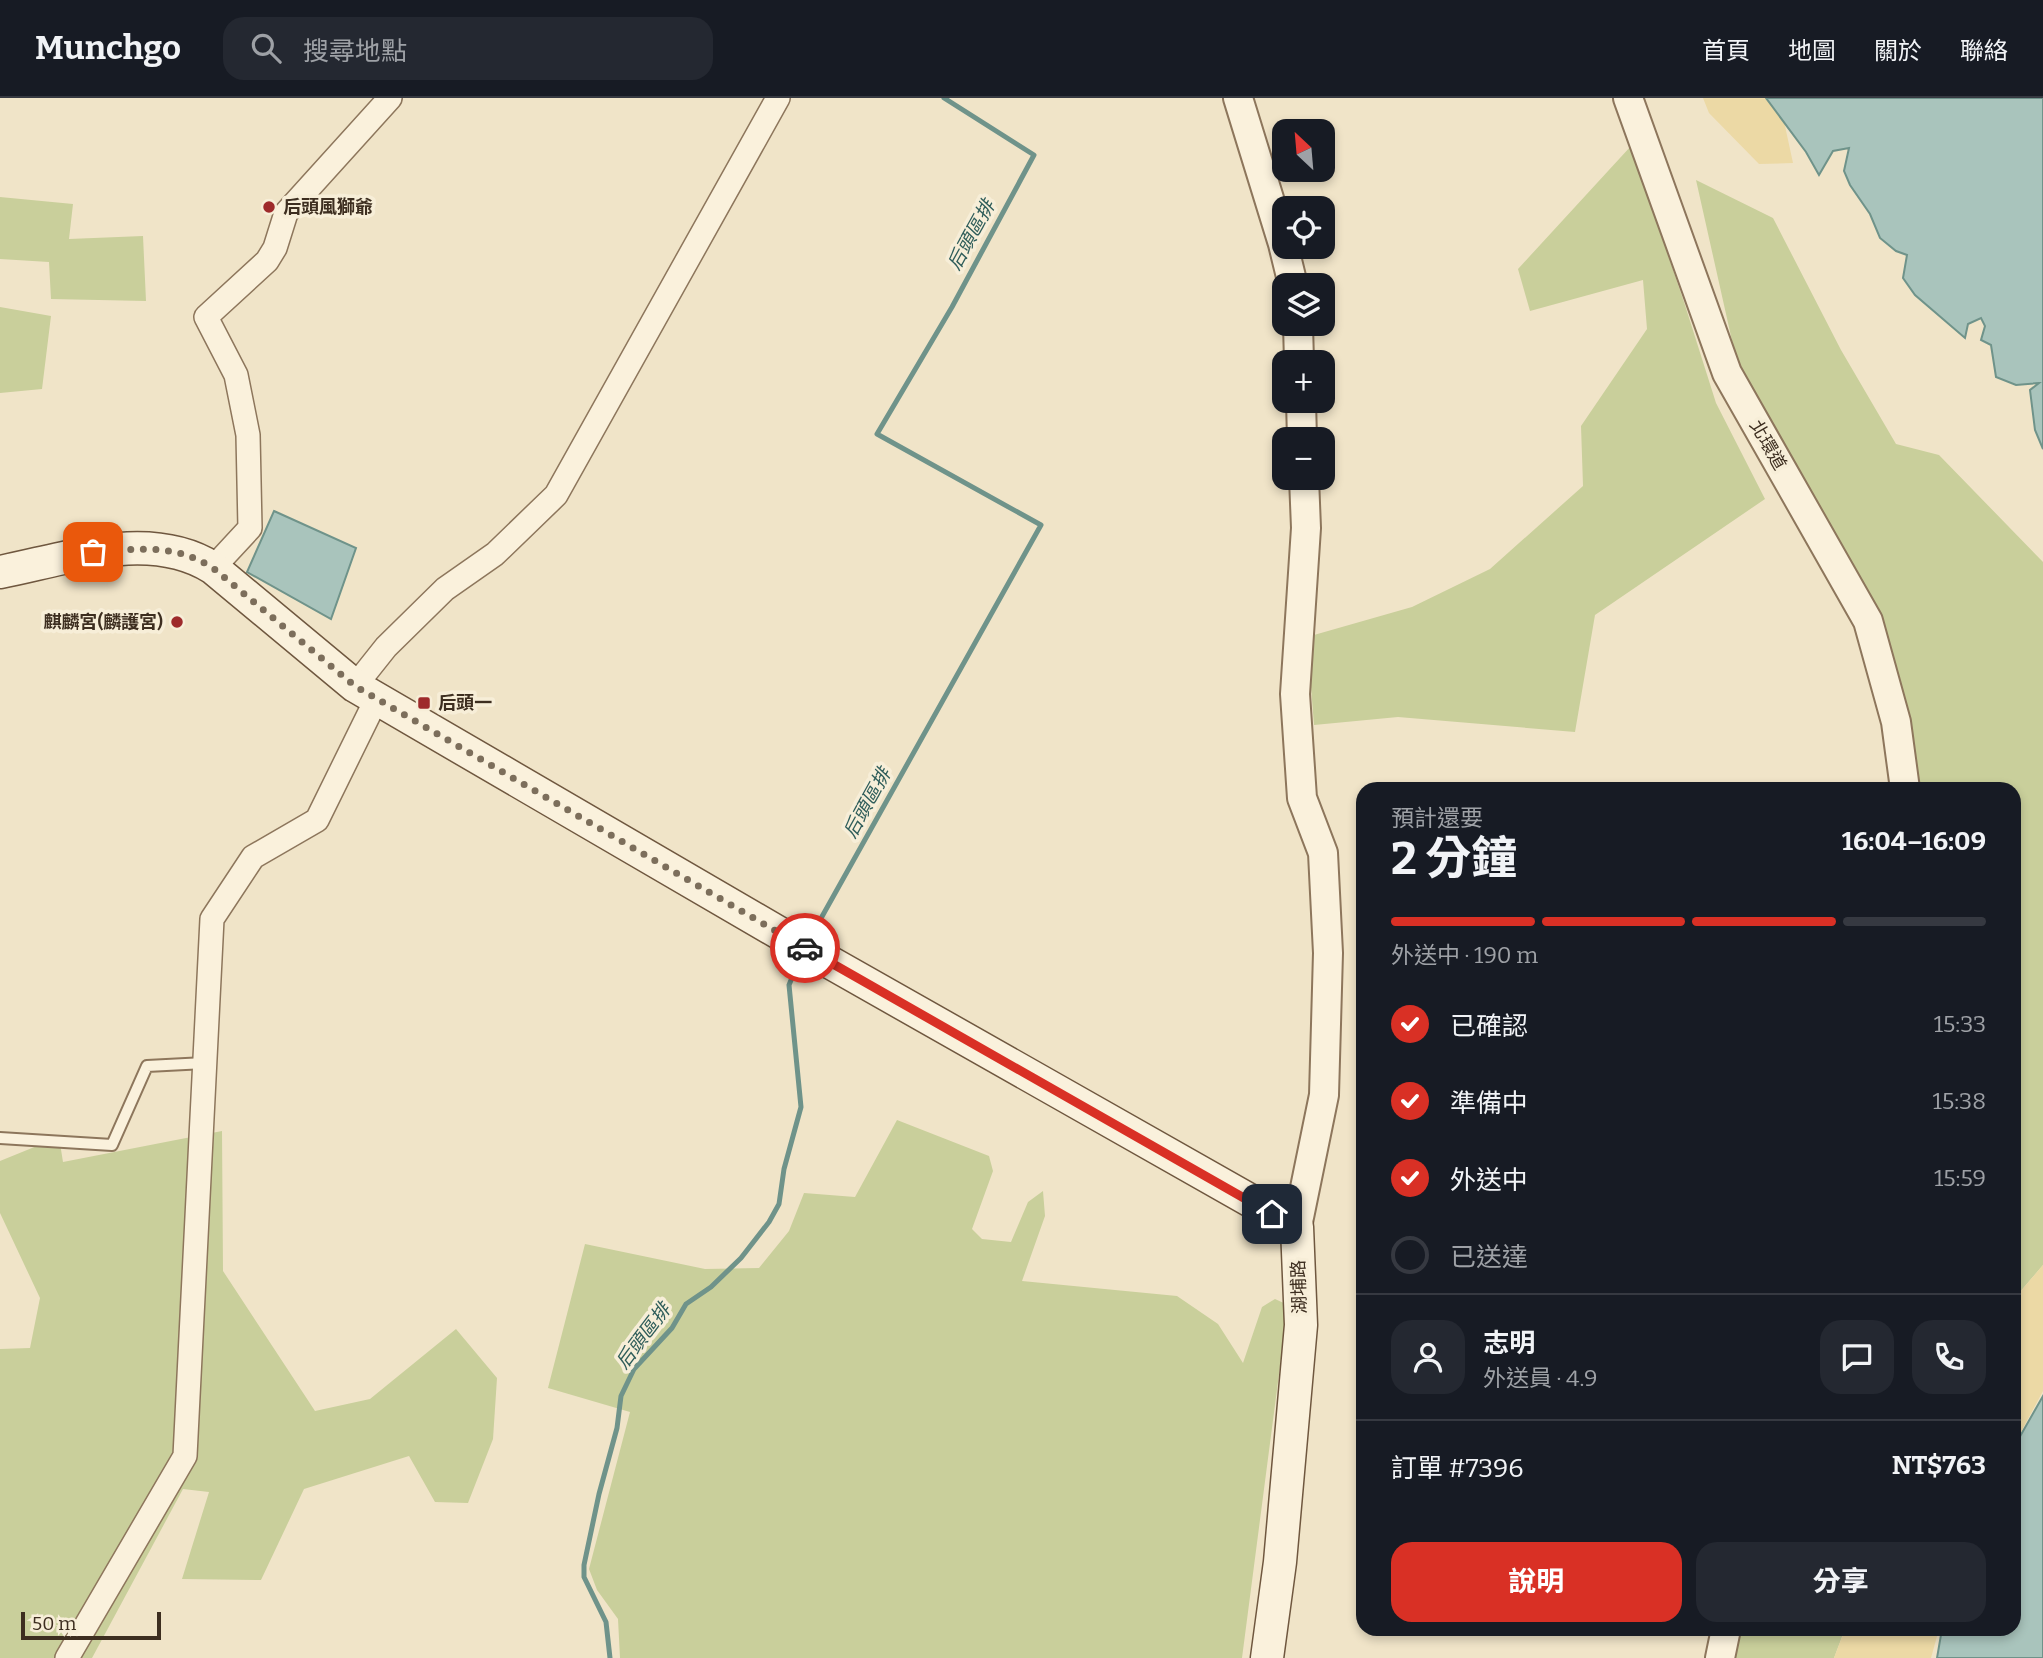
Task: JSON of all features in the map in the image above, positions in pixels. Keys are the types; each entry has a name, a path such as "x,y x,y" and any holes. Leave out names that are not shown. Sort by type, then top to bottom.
{"main road":[{"path":"0,572 93,552 145,548 168,550 195,557 213,568 366,692 801,946 1297,1227"},
{"name":"湖埔路","path":"1267,1658 1280,1562 1301,1325 1297,1227"}],"street":[{"path":"213,568 250,528 248,436 236,375 206,317 267,261 275,248 286,213 390,98"},
{"path":"67,1658 185,1456 212,919 253,857 317,820 386,647 445,589 495,554 556,495 778,98"},
{"path":"1238,98 1290,273"},
{"name":"北環道","path":"1628,98 1727,373 1868,621 1896,722 1904,782"},
{"path":"1297,1227 1324,1096 1328,953 1323,853 1302,798 1295,694 1306,528 1304,490"},
{"path":"1720,1658 1725,1636"}],"lane":[{"path":"0,1138 112,1145 147,1066 205,1063"}],"green space":[{"path":"1631,146 1716,403 1765,499 1595,615 1575,732 1398,717 1314,725 1307,637 1412,607 1490,569 1583,486 1581,426 1647,329 1643,280 1530,311 1518,269"},
{"path":"1696,180 1773,218 1841,350 1896,444 1939,455 2043,562 2043,1265 2021,1291 2021,782 1916,782 1890,650 1737,363"},
{"path":"0,197 73,204 69,239 143,236 146,301 51,299 49,262 0,259"},
{"path":"0,307 51,316 42,389 0,393"},
{"path":"897,1120 989,1156 993,1171 972,1229 982,1239 1011,1242 1028,1202 1043,1191 1045,1216 1022,1281 1177,1296 1218,1324 1243,1363 1262,1307 1275,1299 1288,1305 1242,1658 620,1658 618,1619 597,1590 589,1569 630,1412 548,1388 585,1244 705,1269 759,1268 789,1231 804,1193 855,1197"},
{"path":"222,1131 223,1271 315,1411 370,1399 456,1329 497,1378 493,1439 468,1503 435,1502 409,1456 304,1489 261,1580 182,1579 209,1492 183,1489 92,1658 0,1658 0,1349 30,1348 40,1298 0,1213 0,1161 59,1137 63,1162"},
{"path":"1735,1636 1842,1636 1834,1658 1730,1658"}],"sand":[{"path":"1703,98 1779,98 1793,163 1759,164 1709,113"},
{"path":"2043,1265 2043,1391 2021,1432 2021,1291"},
{"path":"1842,1636 1937,1636 1931,1658 1834,1658"}],"water":[{"path":"1766,98 2043,98 2043,449 2035,430 2030,390 2039,383 2016,385 1996,377 1991,345 1981,340 1985,326 1981,318 1968,324 1965,338 1915,295 1903,278 1907,255 1896,251 1880,238 1870,214 1850,185 1844,171 1849,148 1833,151 1819,175 1806,152"},
{"path":"274,511 356,548 331,619 247,572"},
{"path":"2043,1396 2043,1658 1937,1658 1941,1636 2021,1636 2021,1435"}],"waterway":[{"name":"后頭區排","path":"810,938 1041,525 877,434 952,307 1034,155 944,98"},
{"name":"后頭區排","path":"610,1658 606,1622 584,1577 584,1565 617,1428 621,1396 634,1369 672,1328 686,1304 711,1287 741,1258 769,1222 779,1204 784,1169 801,1107 789,985 801,956"}],"way so far":[{"path":"93,552 145,548 168,550 195,557 213,568 355,686 805,948"}],"place":[{"name":"后頭風獅爺","path":"269,207"},
{"name":"麒麟宮(麟護宮)","path":"177,622"},
{"name":"后頭一","path":"424,703"}],"route":[{"path":"805,948 1272,1214"}]}
